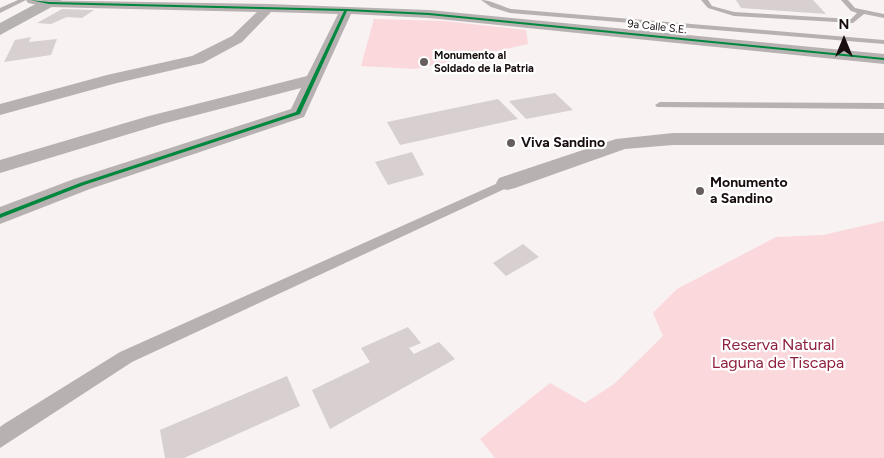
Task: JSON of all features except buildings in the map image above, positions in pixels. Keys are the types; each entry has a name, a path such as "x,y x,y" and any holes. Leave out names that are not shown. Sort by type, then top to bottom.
{"highway":[{"path":"0,30 51,1"}],"street":[{"name":"9a Calle S.E.","path":"32,0 346,10 431,7 884,59"},
{"path":"0,110 113,79 197,60 237,38 268,8"},
{"path":"0,216 82,184 298,113 346,10"},
{"path":"0,167 88,138 257,93 314,80"},
{"path":"507,183 578,157 624,143 673,139 884,139"}],"lane":[{"path":"0,11 23,0"},
{"path":"484,0 493,6 510,11 884,42"},
{"path":"704,0 710,7 734,14 853,21 862,12"},
{"path":"844,0 853,10 884,16"},
{"path":"0,24 17,21"},
{"path":"660,105 884,106"},
{"path":"0,439 10,430 126,357 507,183"}],"green space":[{"path":"374,19 444,21 526,30 528,44 415,69 361,66"},
{"name":"Reserva Natural Laguna de Tiscapa","path":"884,221 884,458 495,458 480,439 550,383 585,403 614,384 663,336 653,313 677,289 776,237 823,235"}],"cycle path":[{"path":"32,0 49,3 346,10 429,14 884,59"},
{"path":"0,216 82,184 298,113 346,10"}],"place":[{"name":"Monumento al Soldado de la Patria","path":"424,62"},
{"name":"Viva Sandino","path":"511,143"},
{"name":"Monumento a Sandino","path":"700,191"}]}
